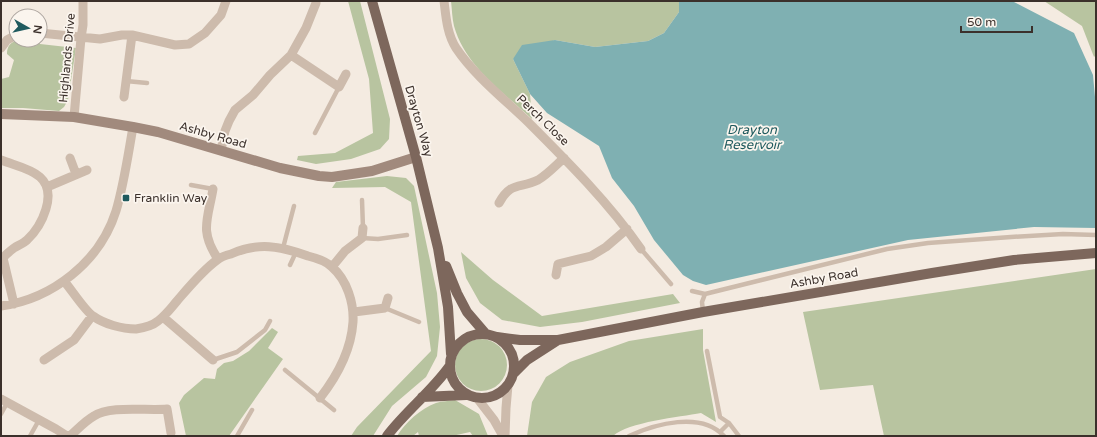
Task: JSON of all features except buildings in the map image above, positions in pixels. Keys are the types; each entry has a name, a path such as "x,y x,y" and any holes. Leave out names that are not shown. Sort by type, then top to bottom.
{"main road":[{"name":"Drayton Way","path":"372,1 416,157 438,248 448,307 451,354"},
{"name":"Drayton Way","path":"438,248 457,293 467,312 485,333"},
{"name":"Ashby Road","path":"497,337 520,340 558,340 703,312 939,271 1014,260 1096,253"},
{"path":"485,333 497,337 508,346 513,356 514,366 513,374 508,385 500,393 489,398 477,398 466,394 457,388 451,378 449,366 451,354 456,345 464,338 474,334 485,333"},
{"name":"Ashby Road","path":"513,374 527,360 558,340"},
{"path":"387,436 438,381 449,366"},
{"path":"422,398 466,394"}],"street":[{"name":"Highlands Drive","path":"74,117 80,38 83,25 83,1"},
{"path":"48,34 100,39 122,35 132,35 175,45 189,44 205,33 220,15 226,1"},
{"name":"Perch Close","path":"444,1 446,23 456,47 472,68 564,158 627,229 641,249"},
{"path":"221,150 225,131 235,110 253,95 270,75 291,55 306,28 316,3"},
{"path":"124,97 132,35"},
{"path":"1,48 8,39"},
{"path":"291,55 339,87 346,74"},
{"name":"Ashby Road","path":"1,114 74,117 133,127 158,132 280,168 319,176 332,177 372,171 416,157"},
{"path":"1,306 14,304 44,293 64,281 94,253 107,232 116,212 133,127"},
{"path":"70,158 76,174"},
{"path":"500,203 504,194 509,189 539,179 564,158"},
{"path":"1,160 32,172 40,178 47,187 49,196 47,206 34,232 27,240 2,257 14,304"},
{"path":"47,187 88,170"},
{"path":"212,189 206,230 208,241 218,260"},
{"path":"332,267 345,251 362,238 363,228"},
{"path":"556,275 558,264 591,256 606,247 627,229"},
{"path":"64,281 92,316 106,323 122,328 136,329 146,327 164,317 192,284 218,260 240,250 251,247 266,246 282,248 321,260 332,267 342,278 349,292 354,312 352,334 348,352 337,374 320,398"},
{"path":"354,312 385,308 388,298"},
{"path":"44,360 74,340 92,316"},
{"path":"164,317 213,360"},
{"path":"504,436 508,385"},
{"path":"477,398 504,436"},
{"path":"4,401 66,436"},
{"path":"70,436 95,415 109,410 125,409 167,409 171,434"}],"lane":[{"path":"126,81 147,83"},
{"path":"315,133 339,87"},
{"path":"191,185 212,189"},
{"path":"362,200 363,228"},
{"path":"282,248 294,206"},
{"path":"692,291 705,294 887,249 928,243 1063,234 1096,235"},
{"path":"362,238 378,239 406,235"},
{"path":"641,249 671,284"},
{"path":"290,266 296,252"},
{"path":"703,312 702,302 705,294"},
{"path":"385,308 419,322"},
{"path":"213,360 238,352 265,330 270,321"},
{"path":"708,351 720,417 728,423 739,436"},
{"path":"285,370 334,410"},
{"path":"1,414 4,401"},
{"path":"237,436 252,410"},
{"path":"30,436 39,420"},
{"path":"629,436 666,424 690,422 699,422 708,425 724,436"},
{"path":"720,432 728,423"}],"green space":[{"path":"348,1 360,1 390,119 389,139 380,149 351,159 316,164 297,160 298,156 335,153 373,133 369,79"},
{"path":"451,1 679,1 679,12 664,33 648,41 595,47 555,40 513,59 530,94 532,119 486,77 467,54 459,40 454,26"},
{"path":"1044,1 1096,1 1096,55 1094,57 1082,26"},
{"path":"48,45 76,48 68,100 64,107 59,111 1,108 1,79 9,77 14,60 7,54 8,48 48,48"},
{"path":"387,176 406,178 414,186 437,293 440,327 437,356 426,377 392,406 373,436 351,436 357,427 431,351 411,202 385,187 332,188 336,182"},
{"path":"461,252 493,280 542,316 673,294 680,303 582,322 540,327 502,320 480,303 466,278"},
{"path":"1096,269 1096,436 884,436 873,385 820,390 803,312"},
{"path":"272,328 278,332 268,348 283,359 229,436 186,436 179,403 184,395 204,378 215,379 217,369 224,363 233,361 249,351"},
{"path":"703,329 703,350 716,422 701,413 668,418 630,427 613,436 527,436 532,402 546,377 570,362 629,341"},
{"path":"481,339 491,341 499,347 505,355 507,365 505,375 499,383 491,389 481,391 471,389 463,383 457,375 455,365 457,355 463,347 471,341"},
{"path":"455,400 479,414 488,436 473,436 470,432 452,436 419,436 418,432 413,436 397,436 409,421 419,412 438,402"}],"water":[{"name":"Drayton Reservoir","path":"679,1 1012,1 1074,33 1093,75 1096,108 1096,228 1034,227 908,240 706,285 693,281 683,275 654,240 634,206 612,178 599,146 547,113 530,94 513,59 522,45 555,40 595,47 648,41 664,33 679,12"}],"place":[{"name":"Franklin Way","path":"126,198"}]}
